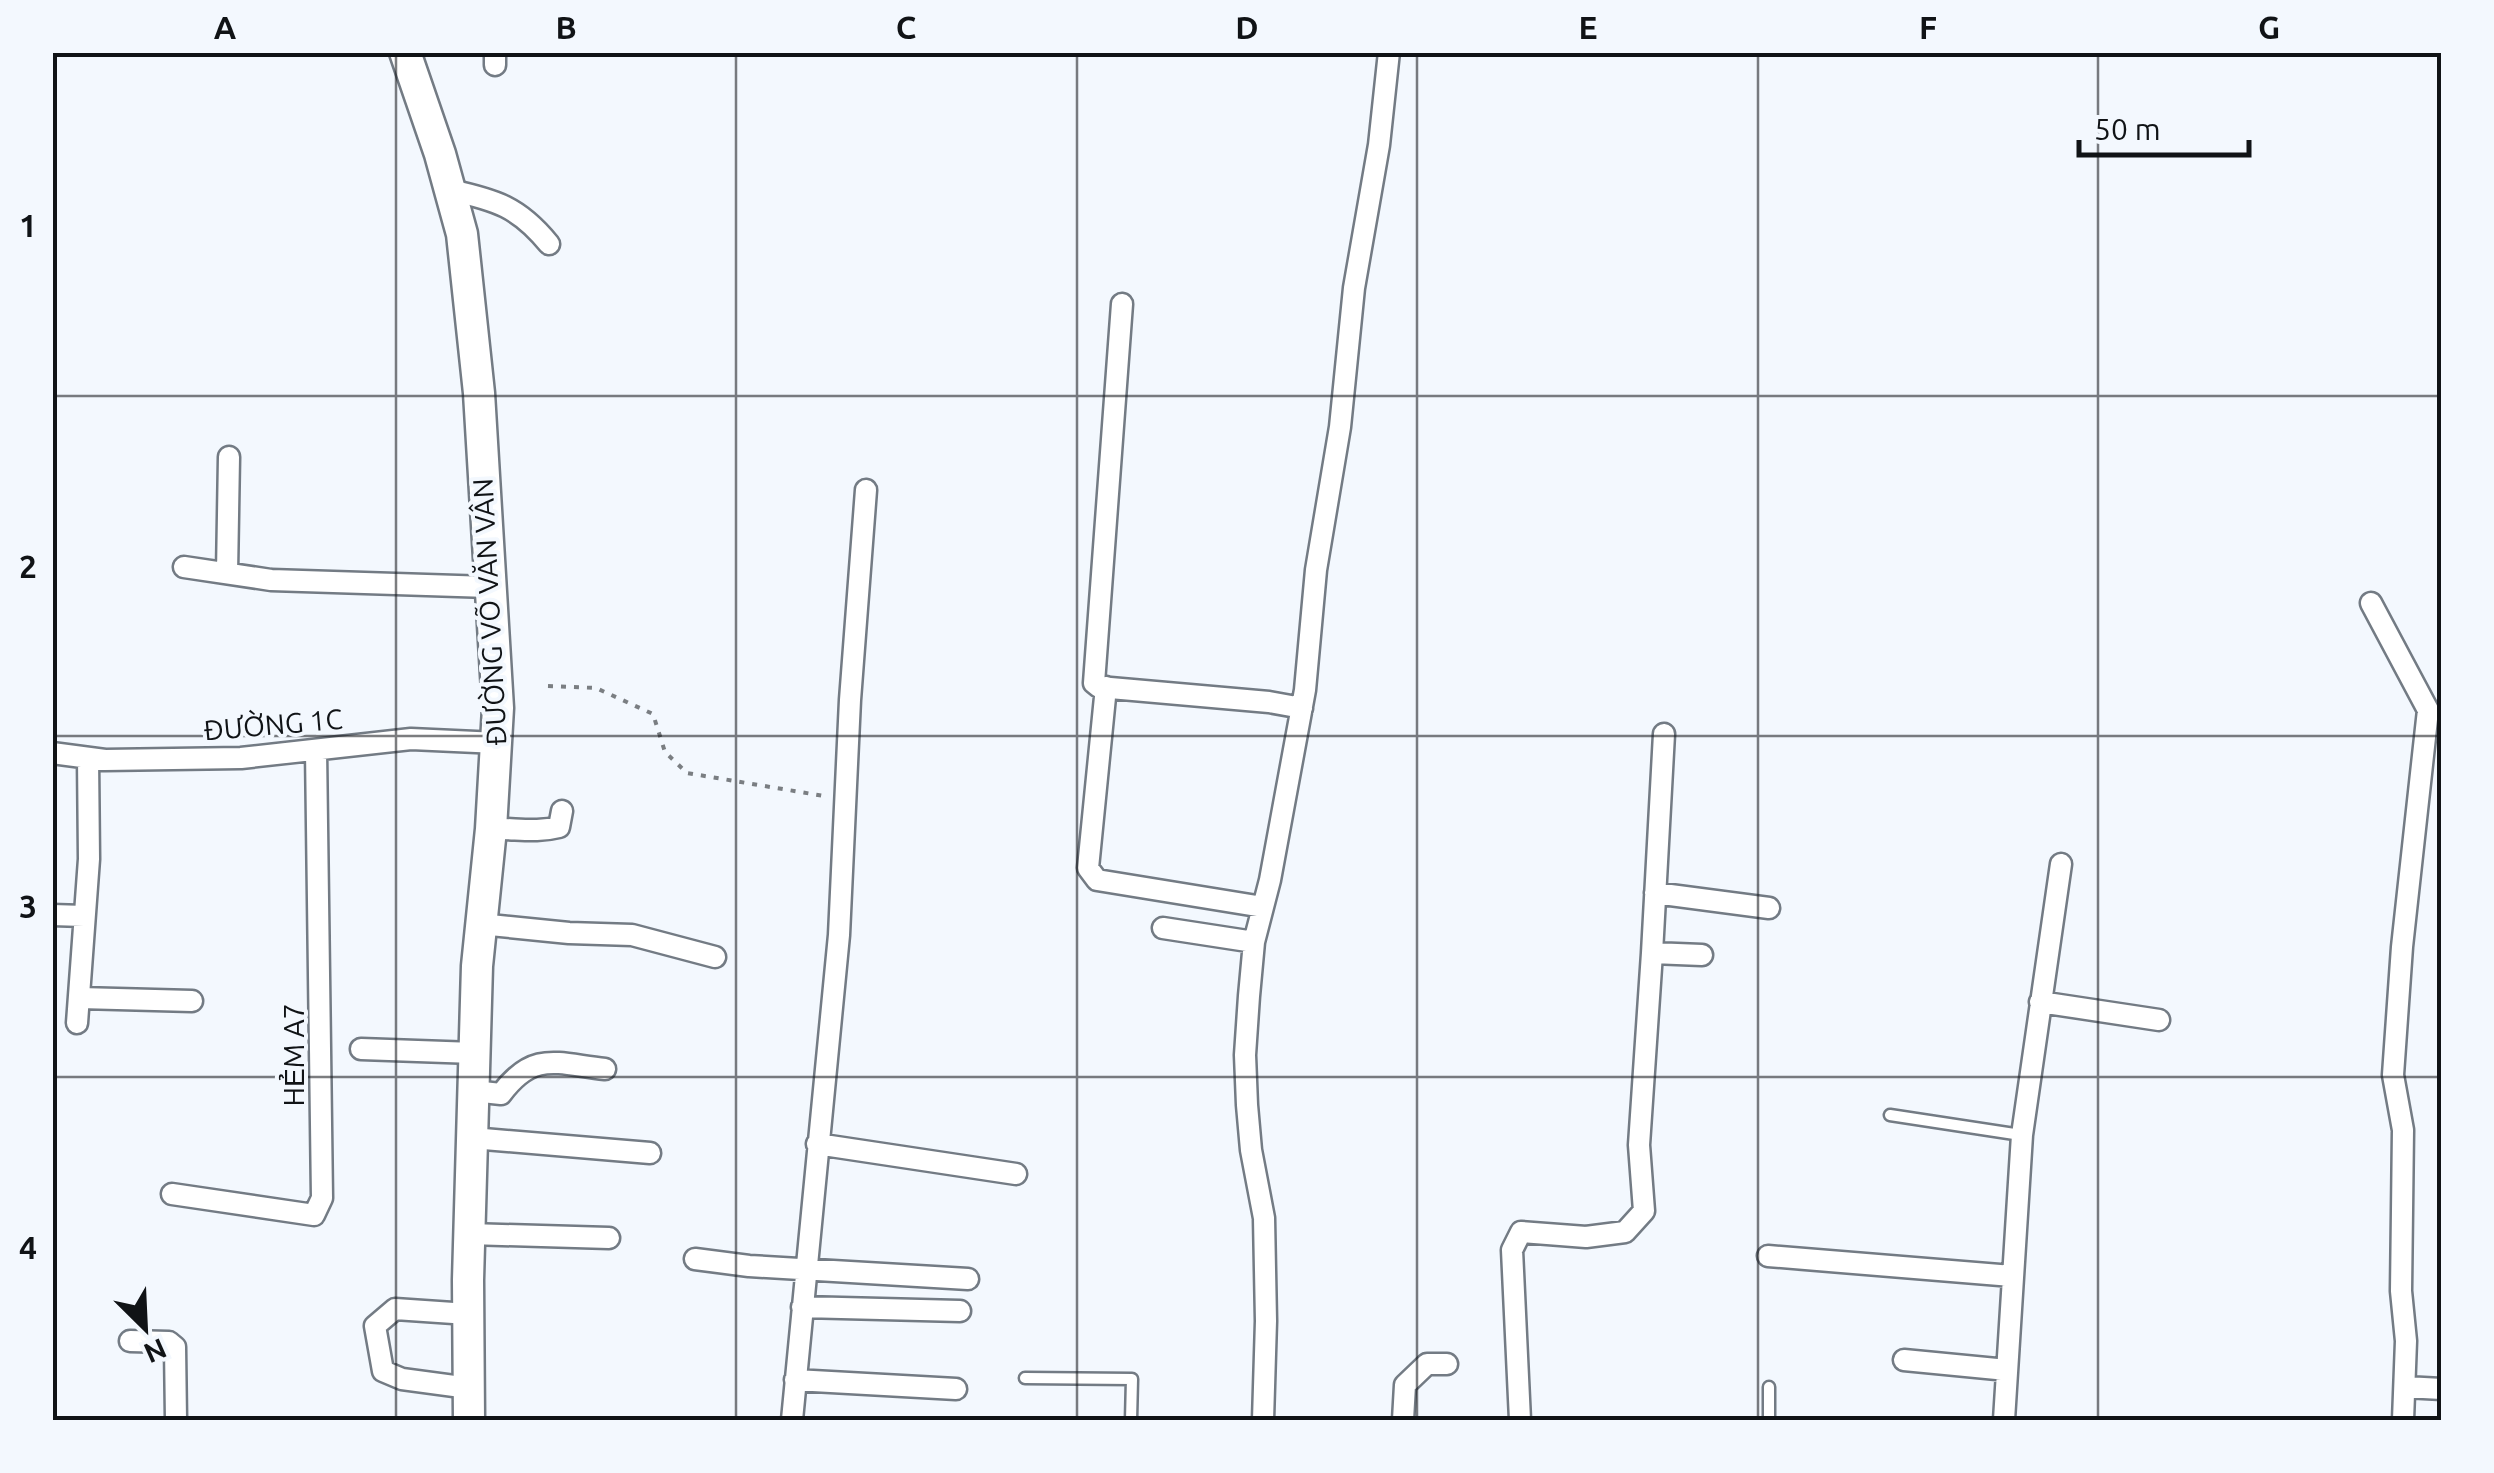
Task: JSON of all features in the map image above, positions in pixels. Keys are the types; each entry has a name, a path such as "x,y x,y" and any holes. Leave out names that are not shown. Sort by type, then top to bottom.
{"street":[{"name":"ĐƯỜNG VÕ VĂN VÂN","path":"404,52 462,234 478,376 498,708 474,1053 469,1420"},
{"path":"1263,1420 1264,1218 1251,1150 1244,1055 1254,942 1302,708 1316,570 1340,427 1354,288 1379,144 1389,52"},
{"path":"450,190 488,198 511,208 549,244"},
{"path":"1122,304 1094,682 1106,687 1302,708"},
{"path":"227,574 229,457"},
{"path":"792,1420 839,935 866,490"},
{"path":"184,567 340,585 489,587"},
{"path":"2371,603 2428,710 2404,928 2393,1075 2403,1130 2403,1420"},
{"path":"1106,687 1088,868 1091,875 1097,880 1262,907"},
{"path":"1520,1420 1512,1250 1521,1232 1586,1237 1624,1232 1644,1211 1639,1145 1664,734"},
{"name":"ĐƯỜNG 1C","path":"52,753 88,758 241,758 411,739 498,743"},
{"name":"HẺM A7","path":"172,1194 314,1214 322,1198 316,750"},
{"path":"77,1023 89,860 88,758"},
{"path":"491,829 540,832 559,827 562,811"},
{"path":"2004,1420 2022,1136 2061,864"},
{"path":"1656,893 1769,908"},
{"path":"52,915 84,916"},
{"path":"480,924 569,934 632,935 714,957"},
{"path":"1163,928 1254,942"},
{"path":"1652,953 1702,956"},
{"path":"80,998 192,1001"},
{"path":"2040,1002 2159,1020"},
{"path":"360,1050 474,1053"},
{"path":"473,1091 501,1094 513,1078 539,1062 605,1068"},
{"path":"472,1138 650,1153"},
{"path":"817,1144 1016,1174"},
{"path":"469,1234 608,1238"},
{"path":"1768,1256 2012,1276"},
{"path":"695,1258 749,1266 968,1279"},
{"path":"802,1307 960,1311"},
{"path":"468,1314 395,1310 375,1326 383,1371 402,1379 469,1388"},
{"path":"130,1342 168,1342 175,1347 176,1420"},
{"path":"1904,1360 2007,1370"},
{"path":"1403,1420 1405,1385 1427,1364 1447,1364"},
{"path":"796,1380 956,1389"},
{"path":"2404,1388 2442,1389"}],"lane":[{"path":"1890,1116 2022,1136"},
{"path":"1025,1378 1132,1379 1131,1420"},
{"path":"1769,1387 1769,1420"}],"path":[{"path":"548,686 596,688 653,714 665,752 687,773 811,795 845,796"}]}
